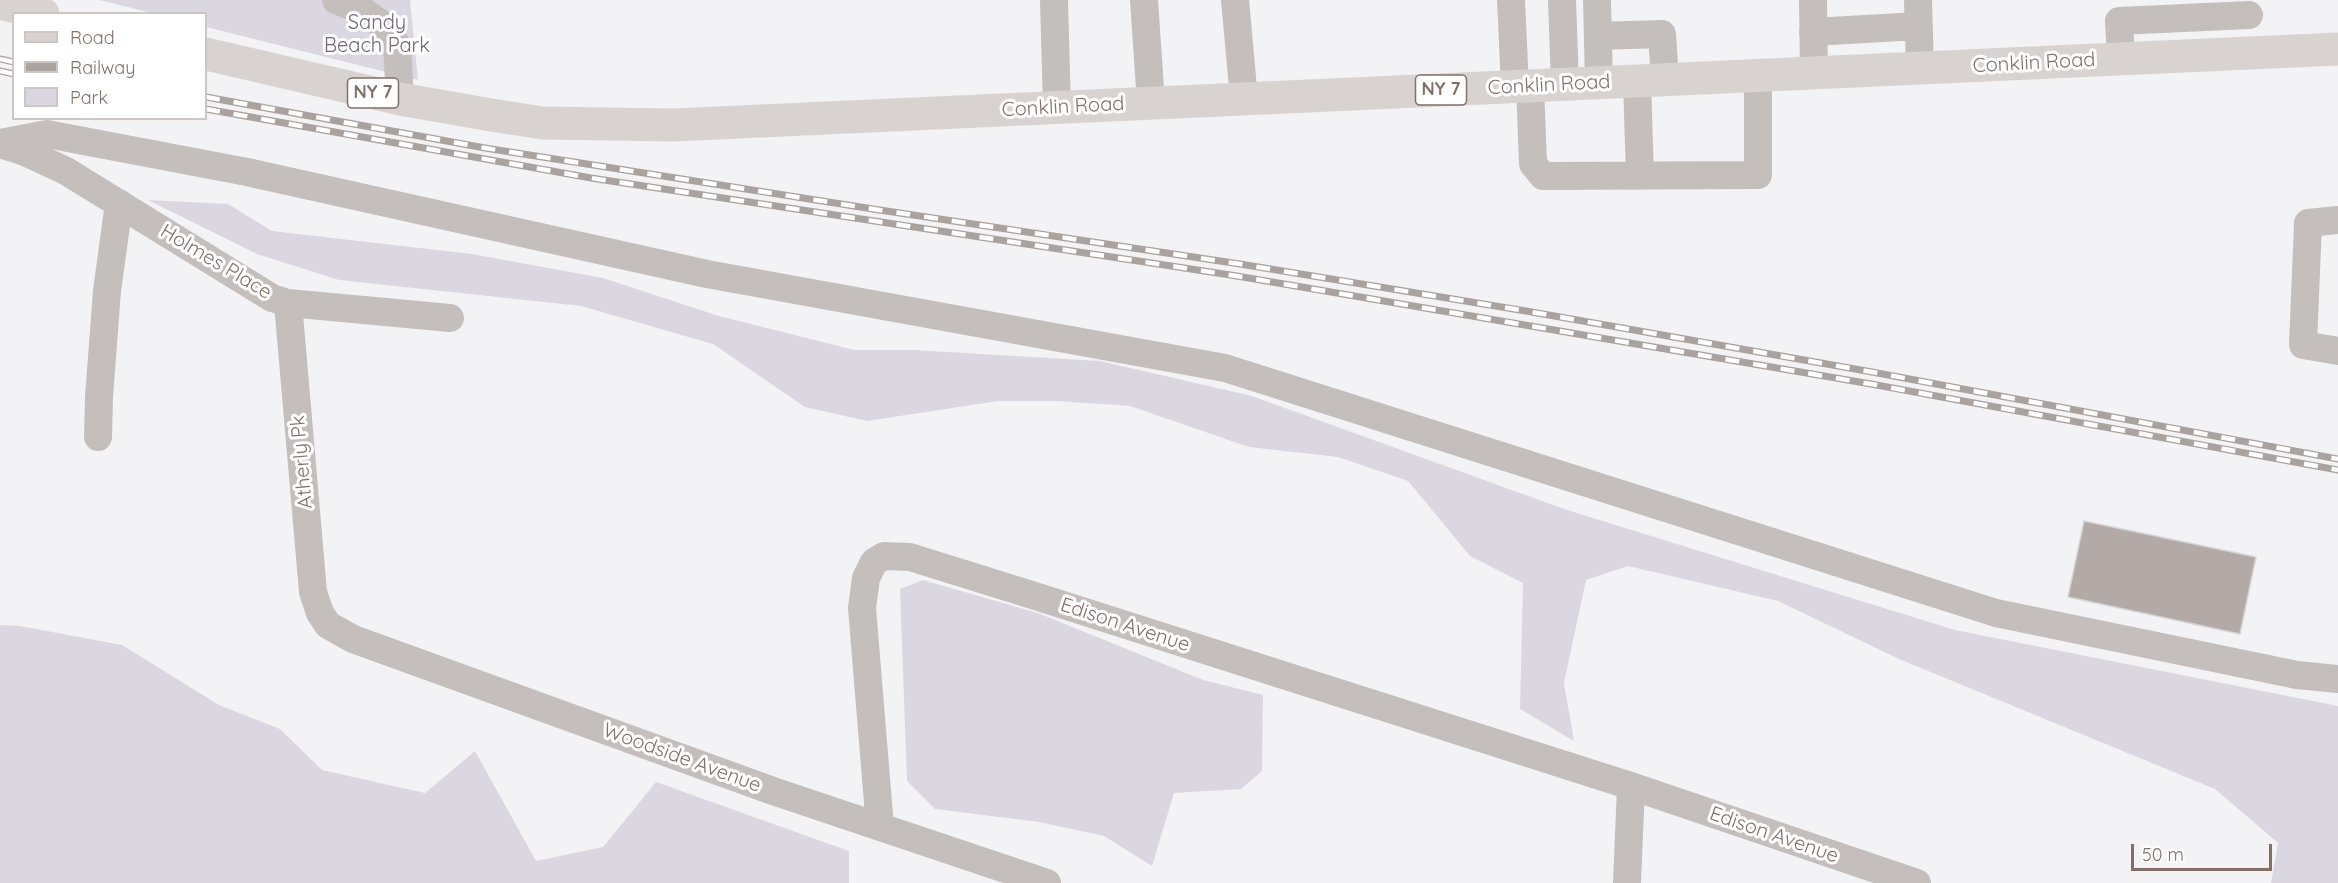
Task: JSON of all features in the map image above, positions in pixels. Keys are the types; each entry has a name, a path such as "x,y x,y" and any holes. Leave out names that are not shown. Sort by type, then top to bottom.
{"main road":[{"path":"0,3 35,12"},
{"name":"Conklin Road","path":"400,99 543,123 673,125 2338,49"},
{"name":"NY 7","path":"207,54 400,99"}],"street":[{"path":"336,0 363,11 387,28 397,46 400,99"},
{"path":"1054,0 1057,108"},
{"path":"1144,0 1151,103"},
{"path":"1235,0 1244,99"},
{"path":"1511,0 1533,164 1543,176 1758,176 1758,75"},
{"path":"1562,0 1565,84"},
{"path":"1597,0 1599,83"},
{"path":"1813,0 1814,73"},
{"path":"2121,59 2119,21 2249,7 2252,53"},
{"path":"1813,32 1918,13 1920,68"},
{"path":"1598,36 1662,34 1651,80 1640,176"},
{"path":"0,143 47,135 247,172 707,274 1225,368 1996,613 2297,675 2338,679"},
{"name":"Holmes Place","path":"0,143 66,171 272,298 288,303 450,318"},
{"path":"98,438 107,291 119,203"},
{"path":"2338,220 2308,223 2303,345 2338,351"},
{"name":"Atherly Pk","path":"288,303 313,592 324,618"},
{"name":"Edison Avenue","path":"880,827 862,608 866,578 874,562 884,556 910,557 1631,786 1917,883"},
{"name":"Woodside Avenue","path":"324,618 328,625 353,639 762,787 1047,883"},
{"path":"1627,883 1631,786"}],"green space":[{"name":"Sandy Beach Park","path":"99,0 410,0 418,80 207,27 207,12 148,12"},
{"path":"148,200 228,204 272,231 472,254 603,278 719,316 854,350 914,350 1100,361 1252,396 1567,510 1955,630 2338,706 2338,883 2271,883 2278,843 2215,789 1899,659 1778,601 1628,566 1586,580 1564,683 1574,741 1520,709 1523,583 1470,556 1408,481 1338,457 1249,447 1130,406 1057,401 998,401 867,421 805,407 713,344 581,306 339,280 257,254"},
{"path":"923,580 1038,613 1203,680 1263,695 1262,771 1241,789 1174,793 1152,866 1104,836 1039,822 935,809 907,781 900,589"},
{"path":"0,625 20,626 122,645 219,705 280,729 322,770 425,793 475,751 536,861 603,847 656,782 849,851 849,883 0,883"}],"building":[{"path":"2084,521 2256,557 2240,634 2068,597"}],"railway":[{"path":"0,59 12,62"},
{"path":"0,71 12,74"},
{"path":"207,97 485,148 1240,264 1526,311 1872,372 2338,459"},
{"path":"207,109 591,178 1237,276 1871,384 2338,470"}]}
